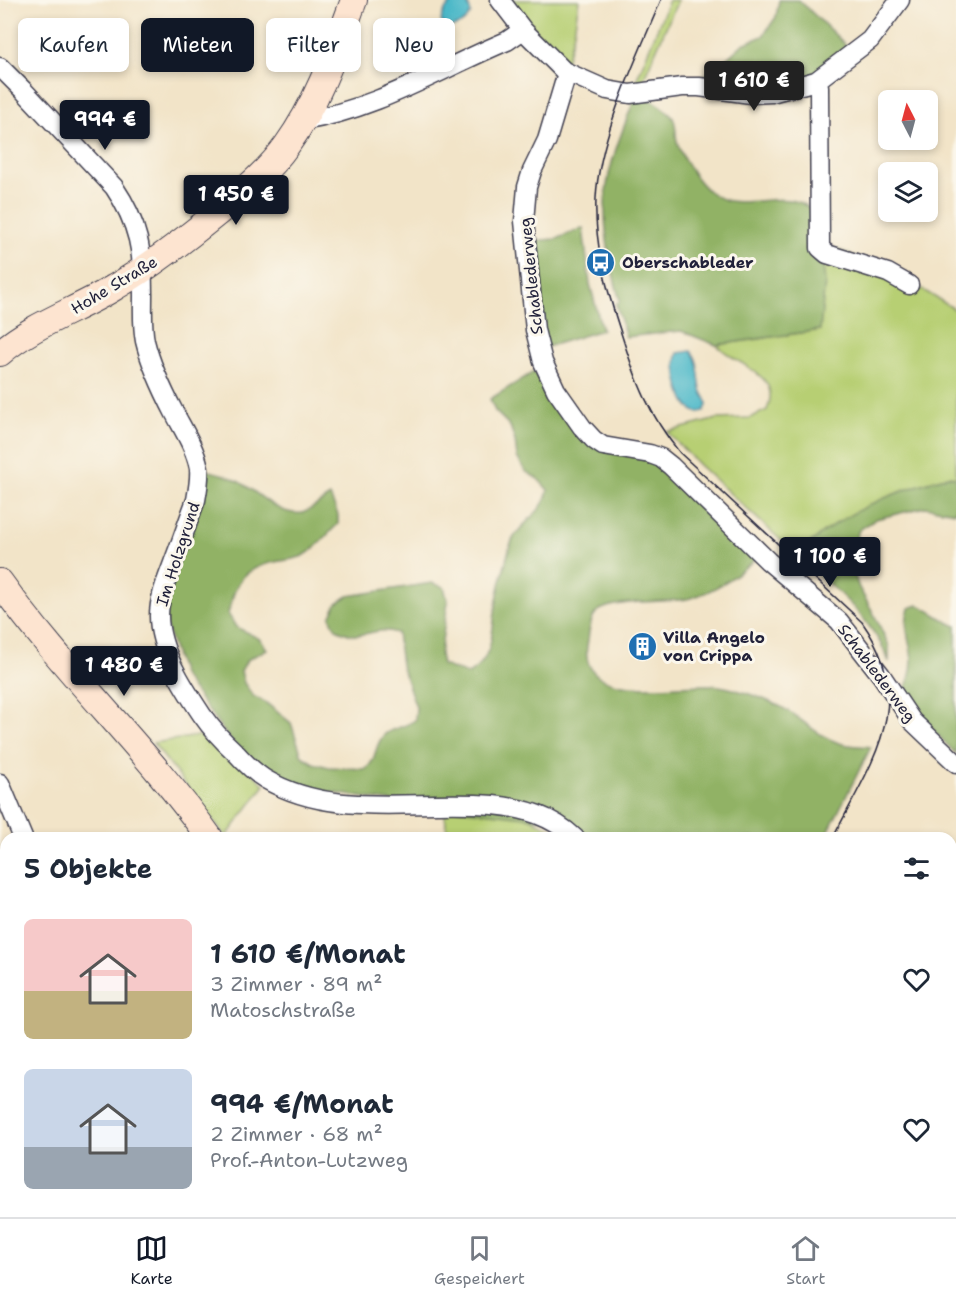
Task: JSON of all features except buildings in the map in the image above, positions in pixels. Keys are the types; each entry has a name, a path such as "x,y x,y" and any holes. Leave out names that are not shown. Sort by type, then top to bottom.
{"main road":[{"name":"Hohe Straße","path":"0,353 31,332 113,289 142,270 177,245 248,186 285,148 302,122 324,75 354,0"},
{"path":"0,582 54,650 139,747 205,832"}],"street":[{"path":"500,0 523,30 548,57 567,73 623,94 699,87 751,94 771,93 816,81 870,40 900,0"},
{"path":"302,122 325,118 371,103 507,40 523,30"},
{"name":"Im Holzgrund","path":"0,68 114,187 139,237 145,341 164,393 188,437 199,469 196,500 160,599 159,618 171,661 184,688 205,719 248,766 264,779 286,790 308,797 356,804 477,804 511,807 536,813 551,820 567,832"},
{"name":"Schablederweg","path":"567,73 547,140 532,171 524,204 535,330 547,373 556,390 582,428 594,440 603,446 661,458 768,561 839,621 881,675 912,721 956,764"},
{"path":"816,81 819,86 820,248 828,254 888,273 909,285"},
{"path":"0,783 20,832"}],"green space":[{"path":"505,0 579,0 565,66"},
{"path":"669,0 678,0 640,87 633,88"},
{"path":"779,0 799,0 851,50 806,79 759,90 691,82 714,70 743,44 763,36 776,17"},
{"path":"648,98 665,109 673,118 682,154 695,176 710,192 731,201 790,200 803,204 816,213 814,260 823,266 825,281 820,330 716,345 681,331 626,337 616,304 620,301 608,247 605,219 606,192 621,133 634,100"},
{"path":"583,228 590,284 602,330 543,348 528,241 556,239"},
{"path":"826,245 890,270 956,310 956,477 948,476 867,506 830,527 797,555 699,465 667,432 717,419 750,418 767,410 770,393 765,381 716,345 820,330 814,260"},
{"path":"540,368 577,431 663,466 757,558 724,583 697,596 678,600 615,605 597,612 592,619 587,646 589,664 599,676 614,683 656,687 712,685 736,690 781,707 820,734 839,743 871,747 828,832 573,832 559,821 379,800 286,785 242,756 182,675 163,616 203,470 234,479 278,508 294,513 305,512 330,496 338,515 338,524 317,546 303,556 264,565 247,573 237,585 228,614 236,627 260,639 267,649 247,660 241,671 244,683 253,696 265,702 291,723 302,756 313,763 329,767 366,769 384,735 415,720 416,707 401,665 397,633 380,631 354,635 336,629 330,617 337,603 348,596 432,583 444,587 448,602 440,654 442,665 468,674 484,660 491,642 498,593 513,538 536,513 545,499 548,490 538,479 525,471 517,457 510,426 495,411 490,399"},
{"path":"948,476 956,477 956,512 925,507 876,519 859,530 852,550 851,565 859,588 889,646 889,662 873,631 862,617 797,555 830,528 867,506 907,489"},
{"path":"918,605 956,626 956,754 901,697 909,680 912,666 907,615 909,608"},
{"path":"210,734 265,785 230,832 222,832 153,743"},
{"path":"444,808 521,813 557,832 447,832"}],"water":[{"path":"459,0 467,2 471,13 455,26 455,18 442,18 445,10"},
{"path":"691,351 696,359 701,389 707,403 704,411 700,412 694,411 685,401 677,375 678,353"}],"tram line":[{"path":"661,0 621,97 604,149 596,198 599,250 616,319 638,383 669,439 680,453 862,622 879,651 887,679 888,706 883,732 861,784 836,832"}],"place":[{"name":"Oberschableder","path":"601,262"},
{"name":"Villa Angelo von Crippa","path":"642,646"}]}
